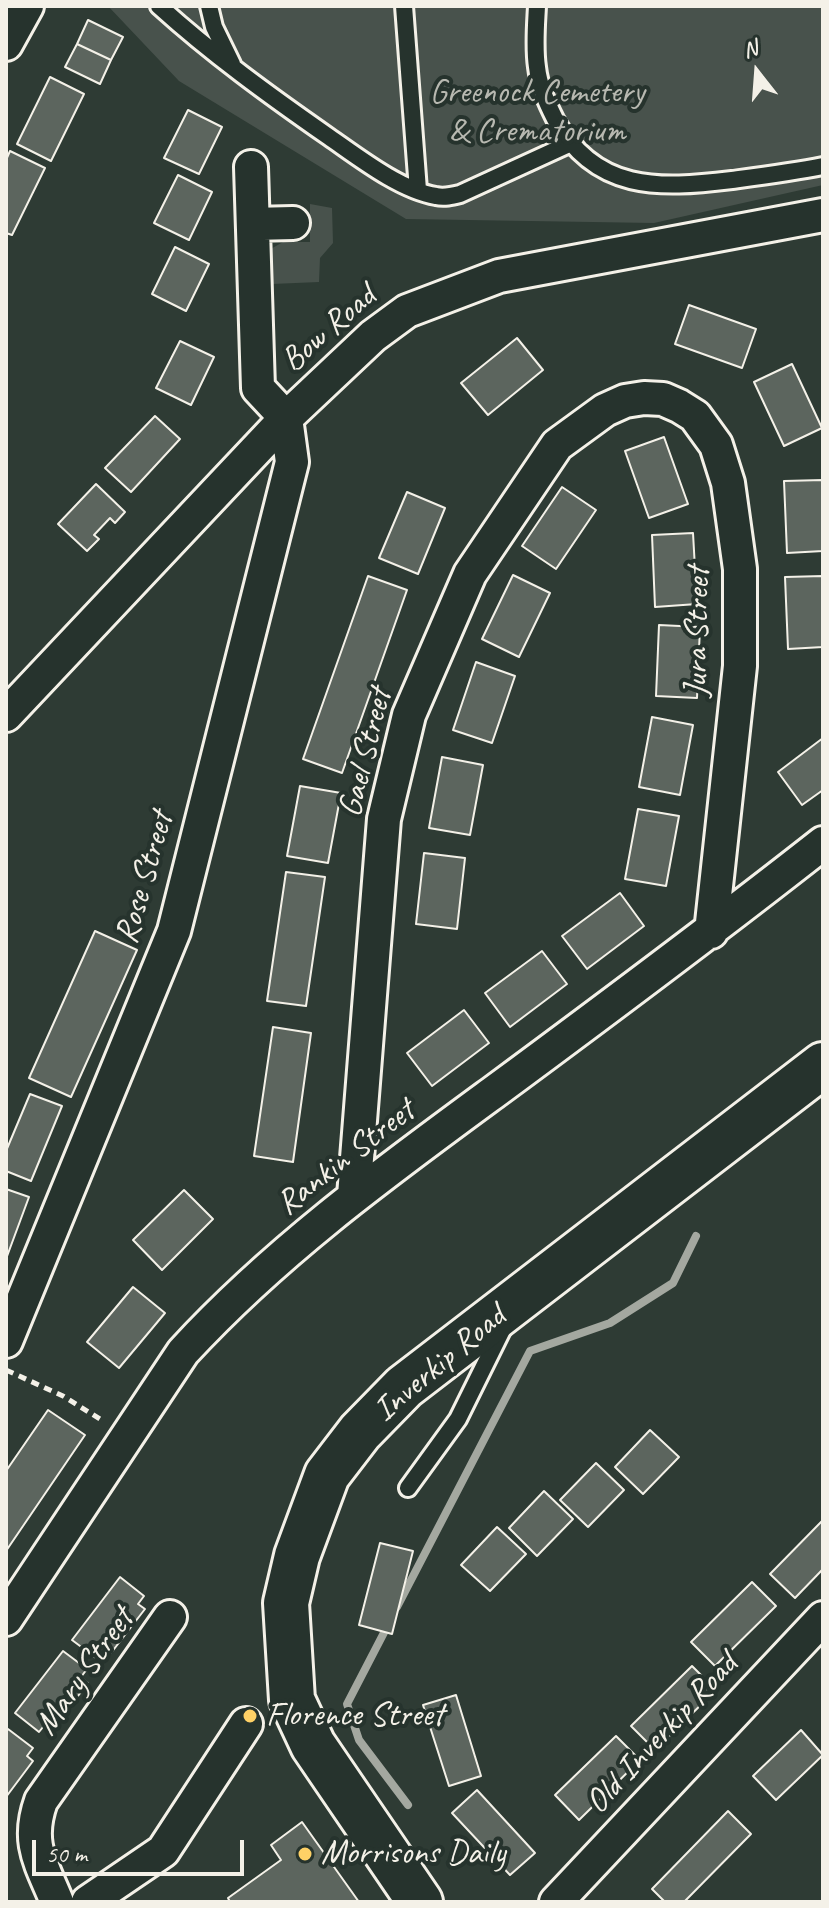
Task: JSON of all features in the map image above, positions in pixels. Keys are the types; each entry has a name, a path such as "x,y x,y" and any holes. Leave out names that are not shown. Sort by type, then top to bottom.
{"highway":[{"name":"Inverkip Road","path":"420,1902 313,1745 292,1700 286,1603 297,1556 327,1475 360,1432 404,1387 823,1065"}],"street":[{"path":"6,44 27,6"},
{"path":"251,167 258,388 286,418"},
{"name":"Bow Road","path":"6,715 286,418 373,336 407,311 499,276 823,215"},
{"path":"253,224 293,223"},
{"name":"Jura Street","path":"625,401 663,399 695,416 716,445 728,483 740,569 740,666 711,932"},
{"name":"Gael Street","path":"354,1196 384,819 409,715 470,574 557,445 587,421 625,401"},
{"name":"Rose Street","path":"6,1341 174,931 292,462 286,418"},
{"name":"Rankin Street","path":"6,1619 183,1352 218,1314 354,1196 711,932 823,843"},
{"name":"Mary Street","path":"57,1902 33,1841 34,1821 41,1801 170,1617"},
{"name":"Old Inverkip Road","path":"556,1902 823,1618"},
{"path":"88,1902 163,1851 246,1724"}],"lane":[{"path":"159,6 234,68 367,163 418,190 436,196 460,194 569,144"},
{"path":"209,6 214,27 234,68"},
{"path":"404,6 418,190"},
{"path":"537,6 536,65 548,106 569,144 595,165 625,179 655,186 720,181 823,166"},
{"path":"408,1488 458,1419 517,1300"}],"path":[{"path":"6,1370 63,1396 127,1437"}],"green space":[{"name":"Greenock Cemetery & Crematorium","path":"108,6 823,6 823,185 654,223 406,219 179,81"},
{"path":"310,204 332,208 333,243 320,258 319,282 272,284 269,250 283,242 310,242"}],"building":[{"path":"88,20 123,37 111,60 77,44"},
{"path":"77,44 111,60 100,84 65,67"},
{"path":"50,77 84,94 51,161 17,144"},
{"path":"188,110 222,127 199,174 164,158"},
{"path":"10,151 45,168 12,235 6,233 6,160"},
{"path":"178,175 212,192 189,240 154,223"},
{"path":"175,247 209,264 186,311 152,294"},
{"path":"689,305 756,329 742,368 675,344"},
{"path":"517,338 543,370 488,415 461,383"},
{"path":"180,341 214,357 191,405 156,388"},
{"path":"792,364 822,428 784,446 754,382"},
{"path":"155,416 180,439 131,492 105,468"},
{"path":"664,437 688,504 649,518 625,451"},
{"path":"823,480 823,551 787,553 784,481"},
{"path":"96,484 125,512 115,523 110,518 94,535 99,539 87,551 58,524"},
{"path":"562,487 596,510 556,569 522,546"},
{"path":"407,492 445,508 418,574 379,558"},
{"path":"693,533 697,604 655,607 652,535"},
{"path":"513,575 550,593 519,657 482,639"},
{"path":"368,576 407,590 342,773 303,759"},
{"path":"823,576 823,647 788,649 785,577"},
{"path":"659,625 700,627 697,698 656,696"},
{"path":"476,662 515,676 492,743 453,730"},
{"path":"652,717 693,725 680,795 639,787"},
{"path":"823,738 823,790 802,805 778,772"},
{"path":"442,757 483,765 470,835 429,828"},
{"path":"300,786 341,793 328,863 287,856"},
{"path":"638,809 679,816 666,886 625,879"},
{"path":"424,853 465,858 457,929 416,924"},
{"path":"286,872 325,877 306,1006 267,1001"},
{"path":"620,893 644,926 587,969 562,936"},
{"path":"95,931 137,950 71,1097 29,1078"},
{"path":"542,951 567,984 510,1027 485,993"},
{"path":"464,1010 489,1043 432,1086 407,1053"},
{"path":"273,1027 311,1033 293,1162 254,1156"},
{"path":"30,1094 62,1106 31,1181 6,1171 6,1151"},
{"path":"6,1189 29,1197 6,1259"},
{"path":"184,1190 213,1219 162,1270 133,1240"},
{"path":"133,1287 165,1313 119,1368 87,1342"},
{"path":"48,1410 85,1435 6,1551 6,1471"},
{"path":"650,1430 679,1457 643,1494 615,1467"},
{"path":"596,1463 624,1490 588,1527 560,1500"},
{"path":"544,1491 573,1519 537,1556 509,1528"},
{"path":"823,1520 823,1569 795,1598 770,1574"},
{"path":"497,1527 526,1554 490,1591 461,1565"},
{"path":"380,1543 413,1551 392,1634 359,1625"},
{"path":"120,1577 144,1596 138,1604 145,1609 111,1653 104,1648 96,1658 72,1640"},
{"path":"752,1582 776,1606 715,1666 691,1642"},
{"path":"63,1651 87,1669 81,1677 88,1683 54,1727 47,1722 39,1732 15,1713"},
{"path":"692,1666 716,1690 655,1750 631,1726"},
{"path":"456,1695 481,1776 449,1786 423,1705"},
{"path":"8,1729 33,1748 27,1756 33,1761 6,1797 6,1732"},
{"path":"801,1730 823,1755 776,1800 753,1776"},
{"path":"616,1736 640,1760 579,1820 555,1795"},
{"path":"477,1790 535,1853 510,1875 452,1813"},
{"path":"728,1811 751,1834 684,1902 665,1902 652,1889"},
{"path":"302,1822 359,1902 230,1902 228,1898 281,1860 271,1845"}],"waterway":[{"path":"397,1607 530,1351 610,1323 673,1283 696,1236"},
{"path":"389,1623 347,1704 359,1740 408,1805"}],"place":[{"name":"Florence Street","path":"250,1716"},
{"name":"Morrisons Daily","path":"305,1854"}]}
